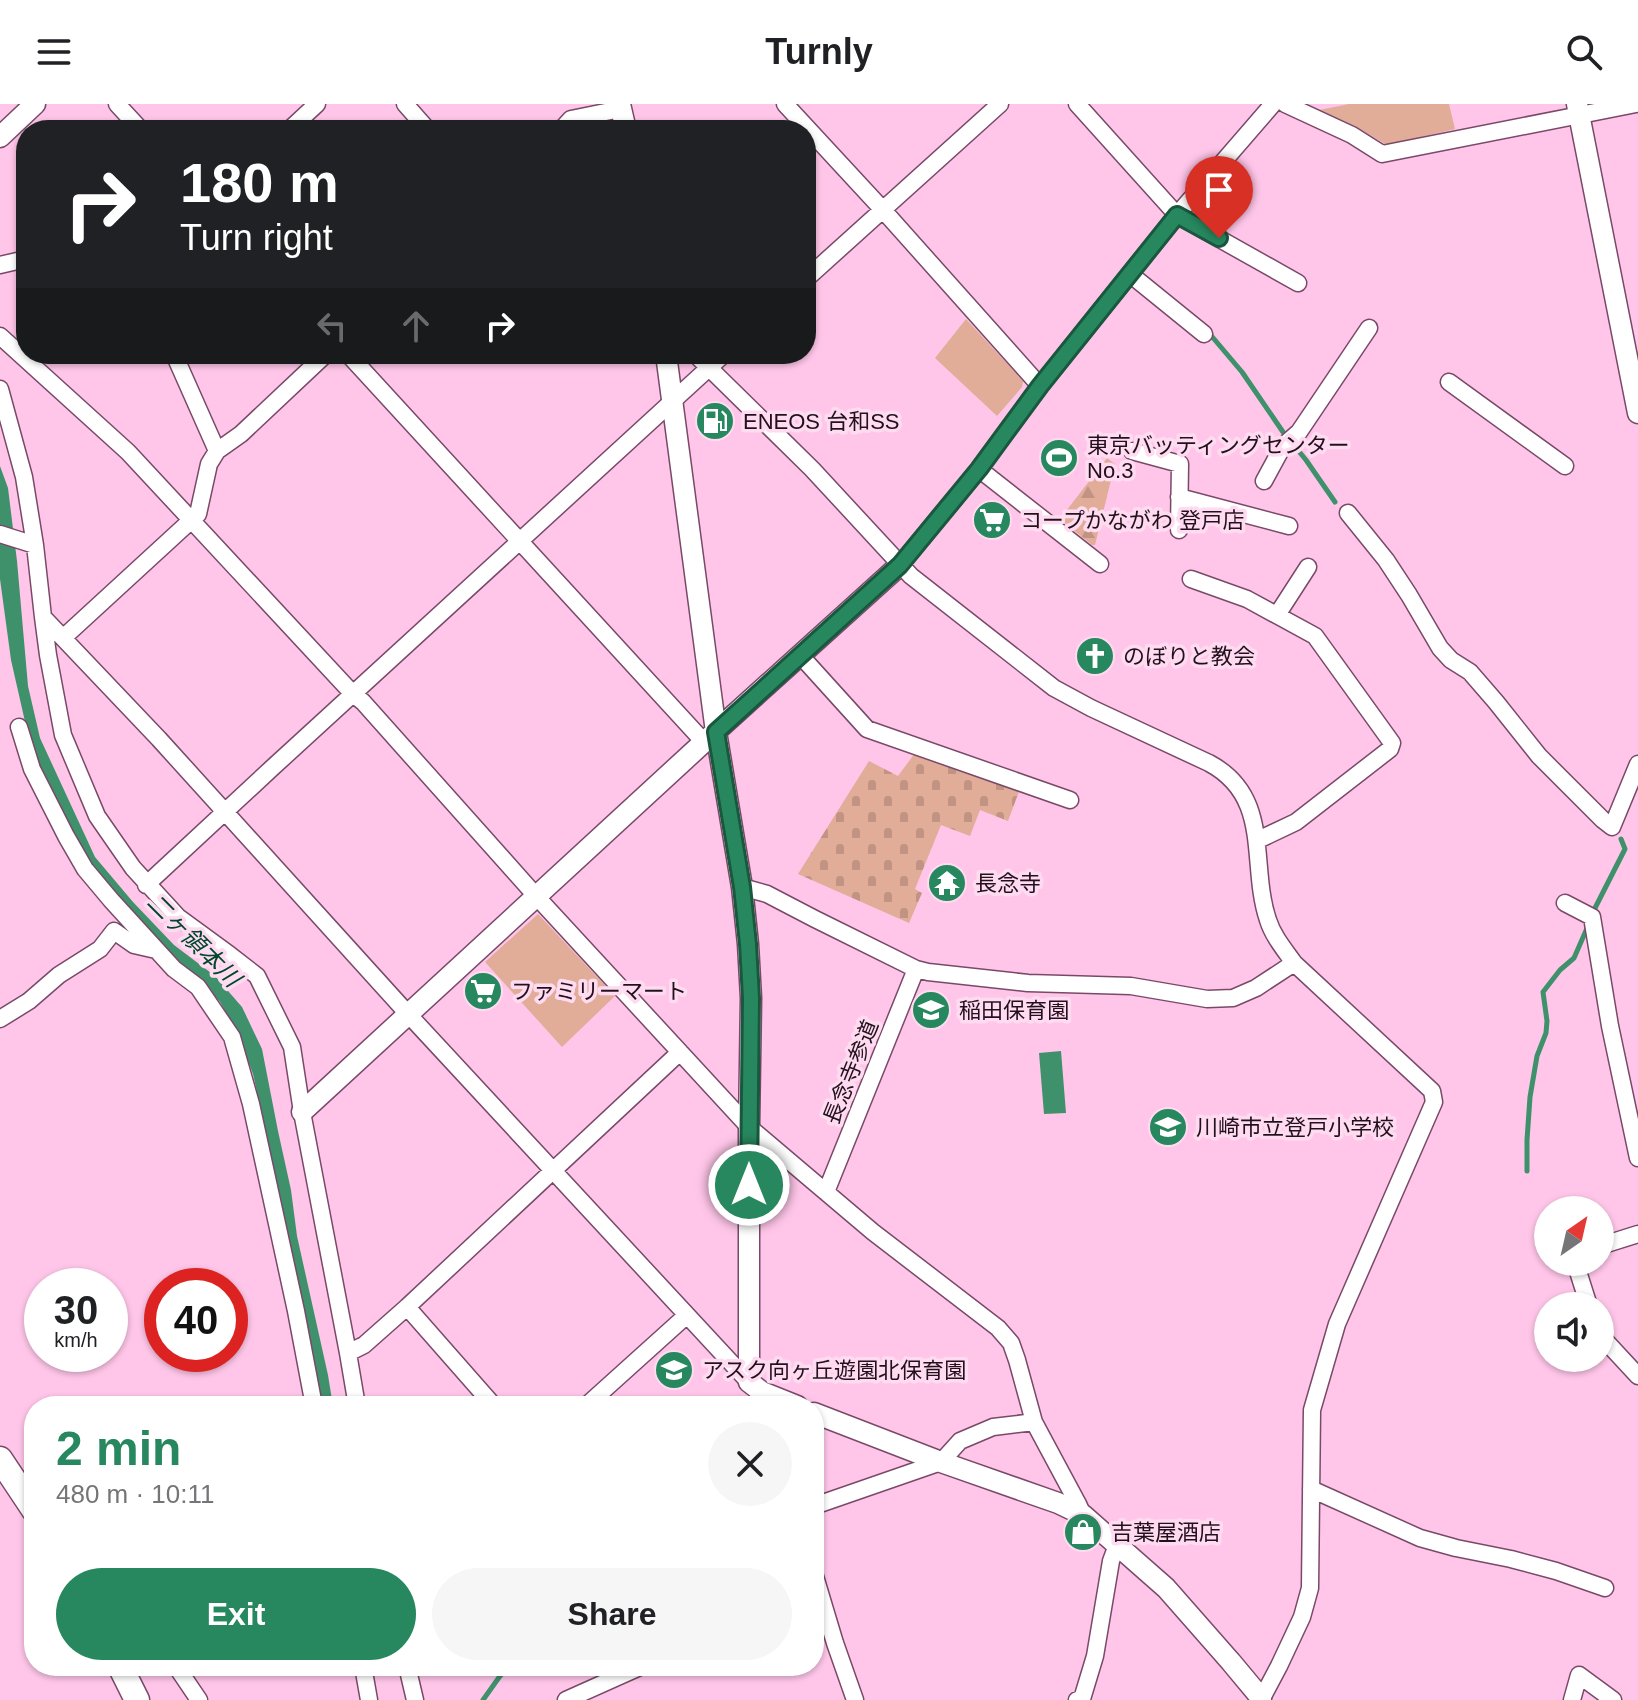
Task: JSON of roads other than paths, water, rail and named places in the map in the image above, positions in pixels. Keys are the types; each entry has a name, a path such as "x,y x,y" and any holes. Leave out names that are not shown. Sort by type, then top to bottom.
{"main road":[{"path":"0,1459 24,1495"}],"street":[{"path":"18,120 35,104"},
{"path":"117,104 132,120"},
{"path":"300,120 317,104"},
{"path":"405,104 419,120"},
{"path":"785,104 800,120"},
{"path":"816,270 1000,104"},
{"path":"1077,104 1177,215 1298,283"},
{"path":"302,1112 900,565 1177,215 1273,104"},
{"path":"1285,104 1352,135 1382,154 1578,110 1636,104"},
{"path":"570,120 620,107"},
{"path":"1578,110 1638,413"},
{"path":"0,137 16,122"},
{"path":"816,138 1040,386"},
{"path":"1130,274 1204,334"},
{"path":"1264,481 1289,440 1369,328"},
{"path":"0,336 16,350"},
{"path":"31,364 128,452 192,520 363,702 749,1127 873,1232 998,1328 1011,1343 1034,1422 1083,1515"},
{"path":"178,364 217,451"},
{"path":"64,637 198,514 209,464 217,451 241,434 315,364"},
{"path":"357,364 520,542 710,737"},
{"path":"667,364 710,737 742,887 751,998 749,1382"},
{"path":"705,364 812,469 911,576 1054,688 1220,769 1234,781 1243,795 1258,840 1263,899 1268,922 1277,940 1294,963 1432,1091 1434,1102 1337,1324 1312,1410 1310,1588 1302,1617 1261,1699 1173,1596 1083,1515 824,1417"},
{"path":"146,885 713,364"},
{"path":"1449,382 1565,466"},
{"path":"0,389 24,477 29,544 63,735 97,816 146,885 178,917 257,976 292,1047 355,1396"},
{"path":"1132,451 1180,464 1179,530"},
{"path":"979,469 1100,564"},
{"path":"1179,497 1289,526"},
{"path":"1348,513 1386,560 1440,648 1451,660 1470,672 1539,756 1612,827 1638,764"},
{"path":"0,534 29,544"},
{"path":"1277,615 1308,567"},
{"path":"1191,579 1247,599 1315,636 1392,743 1390,749 1296,822 1258,840"},
{"path":"43,617 749,1382 772,1396"},
{"path":"800,655 867,729 1070,800"},
{"path":"19,727 32,769 85,869 174,969 198,987 232,1037 251,1104 312,1396"},
{"path":"742,887 767,894 916,969 928,972 1028,983 1131,986 1207,999 1233,998 1256,988 1294,963"},
{"path":"1565,903 1588,915 1638,1158"},
{"path":"0,1019 100,949 114,931 134,945 157,951"},
{"name":"長念寺参道","path":"826,1192 916,969"},
{"path":"348,1353 364,1345 407,1307 680,1052"},
{"path":"1614,1242 1638,1234"},
{"path":"407,1307 485,1396"},
{"path":"597,1396 687,1315"},
{"path":"1614,1350 1638,1376"},
{"path":"824,1503 941,1462 960,1441 993,1427 1034,1422"},
{"path":"1311,1489 1420,1538 1556,1571 1605,1588"},
{"path":"1077,1700 1082,1699 1095,1656 1111,1561 1117,1545"},
{"path":"824,1606 855,1700"},
{"path":"1572,1700 1579,1675 1613,1700"},
{"path":"183,1676 199,1700"},
{"path":"365,1676 369,1700"},
{"path":"409,1676 415,1700"},
{"path":"568,1700 620,1676"}],"waterway":[{"path":"1209,333 1242,372 1335,502"},
{"path":"1593,912 1625,849 1621,839"},
{"path":"1527,1171 1530,1097 1537,1056 1546,1033 1543,992 1574,958 1588,926"},
{"path":"483,1700 500,1676"}],"place":[{"name":"ENEOS 台和SS","path":"715,421"},
{"name":"東京バッティングセンター No.3","path":"1059,458"},
{"name":"コープかながわ 登戸店","path":"992,520"},
{"name":"のぼりと教会","path":"1095,656"},
{"name":"長念寺","path":"947,883"},
{"name":"ファミリーマート","path":"483,991"},
{"name":"稲田保育園","path":"931,1010"},
{"name":"川崎市立登戸小学校","path":"1168,1127"},
{"name":"アスク向ヶ丘遊園北保育園","path":"674,1370"},
{"name":"吉葉屋酒店","path":"1083,1532"}],"water label":[{"name":"二ヶ領本川","path":"194,940"}]}
